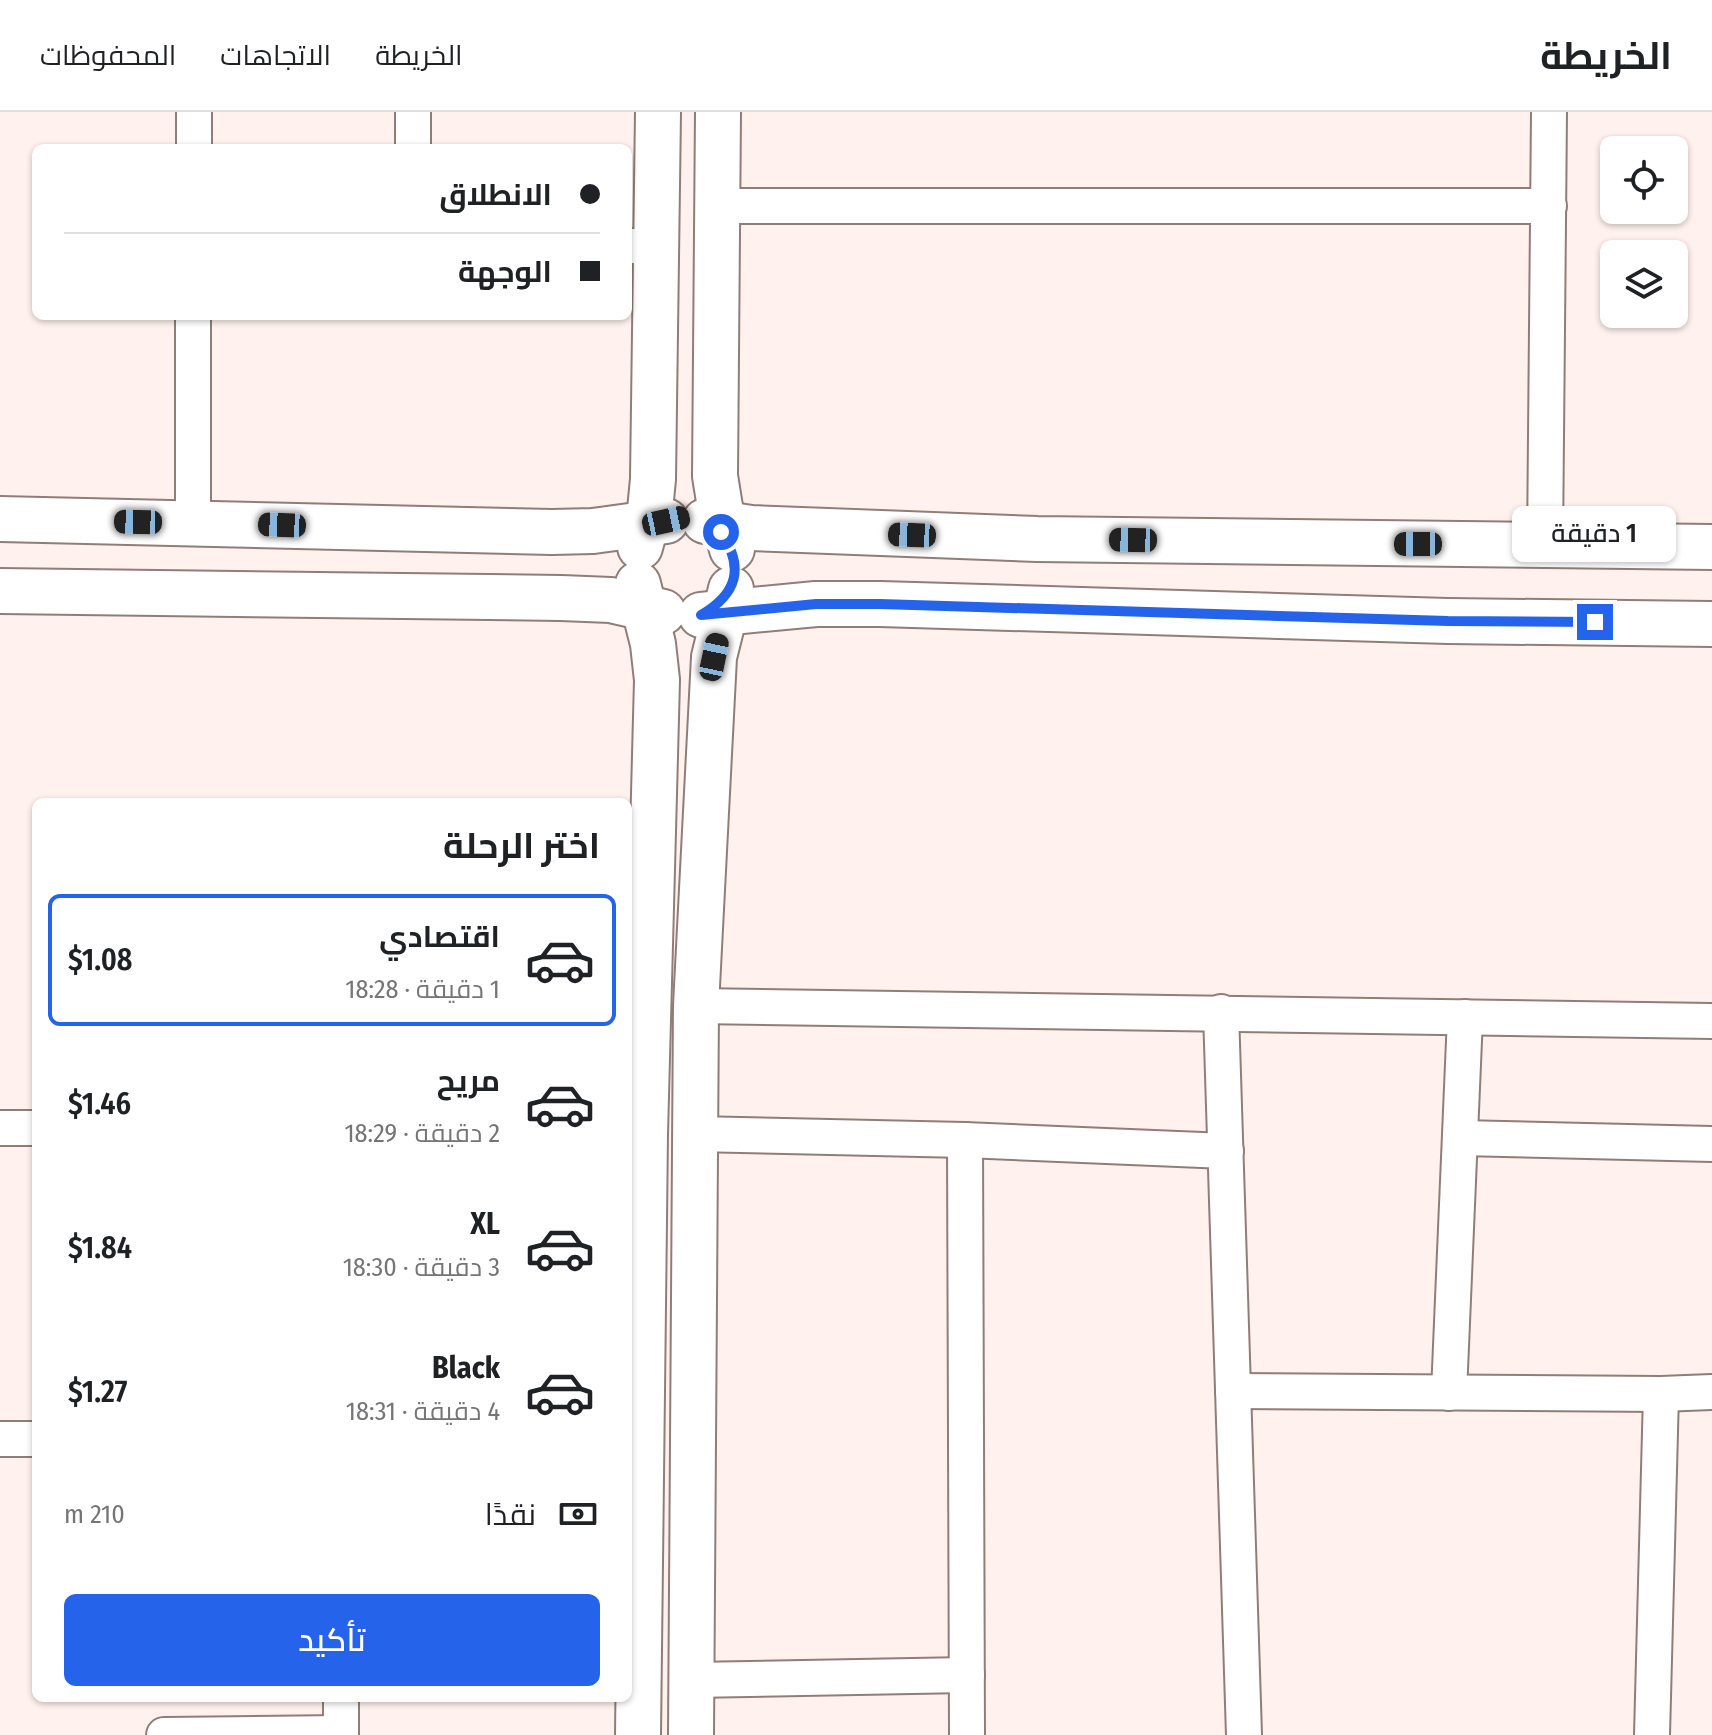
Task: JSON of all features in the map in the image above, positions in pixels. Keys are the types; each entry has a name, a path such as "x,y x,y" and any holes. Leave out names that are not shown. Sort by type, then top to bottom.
{"main road":[{"path":"658,112 642,246 653,479 714,657 696,1006 691,1735"},
{"path":"638,1735 636,1134 657,680 653,644 684,567 715,476 718,112"},
{"path":"0,519 593,531 684,567 816,604 1448,621 1712,624"},
{"path":"0,591 611,600 684,567 751,528 1037,539 1712,547"},
{"path":"880,604 881,533"}],"street":[{"path":"194,112 194,144"},
{"path":"413,112 413,144"},
{"path":"1545,545 1549,112"},
{"path":"717,206 1549,206"},
{"path":"193,320 193,523"},
{"path":"696,1006 1712,1021"},
{"path":"1221,1012 1244,1735"},
{"path":"1449,1393 1465,1017"},
{"path":"0,1128 32,1128"},
{"path":"694,1134 965,1140 1226,1151"},
{"path":"1460,1138 1712,1144"},
{"path":"965,1140 967,1735"},
{"path":"1233,1391 1712,1392"},
{"path":"1652,1735 1661,1394"},
{"path":"0,1439 32,1439"},
{"path":"692,1680 967,1675"},
{"path":"164,1735 341,1734 341,1702"}],"route":[{"path":"721,532 732,549 736,569 731,589 719,605 701,615 816,604 880,604 1448,621 1595,622"}]}
